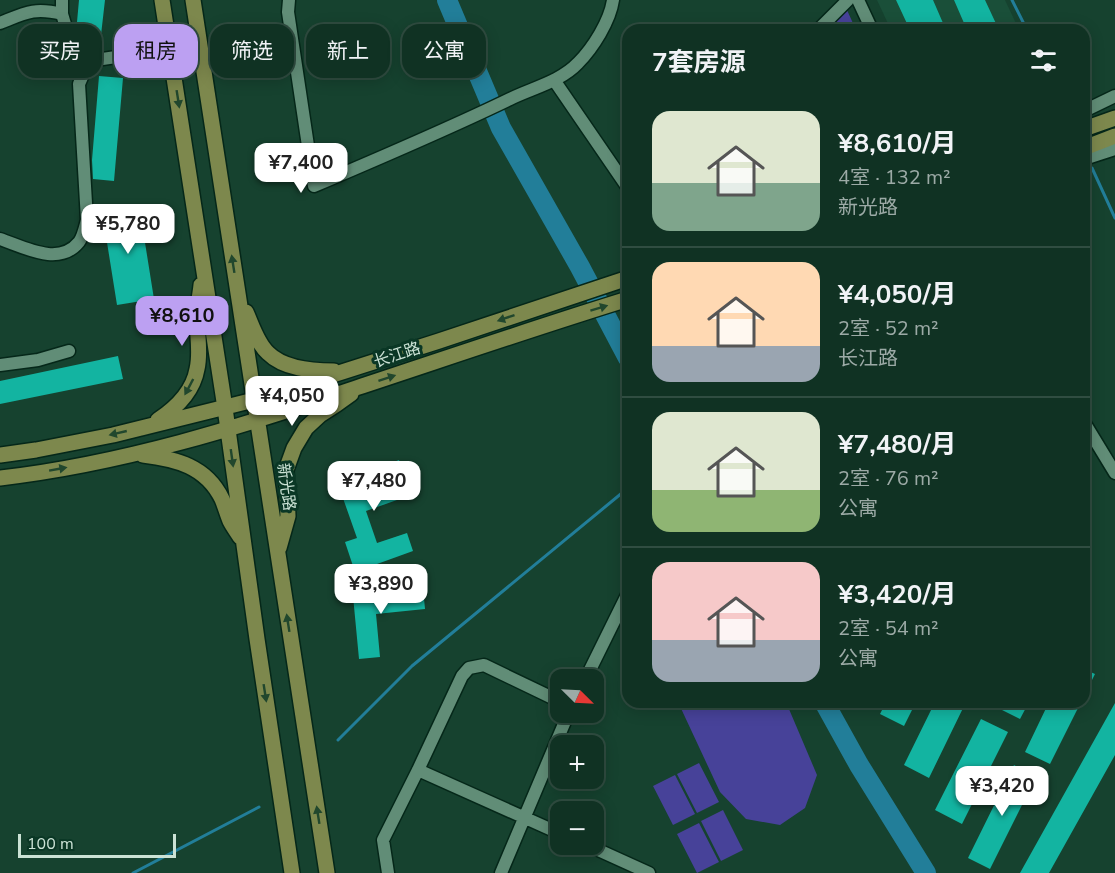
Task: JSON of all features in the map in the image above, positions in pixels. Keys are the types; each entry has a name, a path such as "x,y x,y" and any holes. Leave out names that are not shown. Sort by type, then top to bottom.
{"main road":[{"path":"162,0 166,24"},
{"name":"新光路","path":"193,0 327,873"},
{"path":"174,78 292,873"},
{"path":"1090,127 1115,118"},
{"path":"1090,146 1115,136"},
{"path":"151,425 174,409 192,384 198,369 197,315 203,268"},
{"name":"长江路","path":"0,455 46,448 254,400 622,280"},
{"path":"238,297 259,340 267,352 276,359 297,368 331,371 352,369"},
{"name":"长江路","path":"0,478 134,454 228,429 622,301"},
{"path":"277,554 288,516 286,470 294,448 306,428 320,415 360,387"},
{"path":"134,454 181,462 197,470 209,480 222,497 230,520 244,546"}],"street":[{"path":"62,0 65,24"},
{"path":"290,0 288,12 314,186 554,80 578,64 598,37 613,0"},
{"path":"824,24 848,0"},
{"path":"858,0 869,24"},
{"path":"0,23 30,11 51,11 62,14"},
{"path":"0,239 45,255 64,254 80,242 87,220 79,84 82,78"},
{"path":"554,80 622,179"},
{"path":"1090,108 1115,96"},
{"path":"1090,157 1115,149"},
{"path":"0,365 38,360 69,351"},
{"path":"1090,432 1115,473"},
{"path":"590,669 622,605"},
{"path":"388,873 383,840 462,676 469,668 484,665 550,697"},
{"path":"501,873 564,723"},
{"path":"418,770 550,829"},
{"path":"604,853 649,873"}],"shaded area":[{"path":"877,0 1005,0 1016,24 888,24"},
{"path":"847,10 853,24 832,24"},
{"path":"681,708 789,708 817,775 805,808 780,825 746,819 720,792"},
{"path":"699,763 719,802 697,813 677,774"},
{"path":"675,775 695,814 673,825 653,786"},
{"path":"723,810 743,850 721,861 701,821"},
{"path":"699,823 719,862 697,873 677,834"}],"building":[{"path":"79,0 105,0 102,26 102,24 77,24"},
{"path":"896,0 933,0 943,24 907,24"},
{"path":"954,0 985,0 996,24 964,24"},
{"path":"99,78 123,78 114,181 93,179 92,160"},
{"path":"139,205 154,299 117,305 102,211"},
{"path":"118,356 123,379 0,404 0,381"},
{"path":"399,460 411,495 366,511 377,543 407,533 413,551 355,572 345,542 357,538 338,484 350,480 348,473 379,462 381,467"},
{"path":"423,588 425,609 376,614 380,657 359,659 353,596"},
{"path":"1090,672 1095,674 1090,684"},
{"path":"1115,703 1115,755 1049,873 1020,873"},
{"path":"883,708 913,708 904,726 880,714"},
{"path":"932,708 963,708 929,778 904,765"},
{"path":"998,708 1026,708 1020,719"},
{"path":"1046,708 1078,708 1050,764 1025,752"},
{"path":"981,719 1008,732 962,824 935,810"},
{"path":"1014,765 1036,777 990,869 968,858"}],"waterway":[{"path":"447,0 501,128 580,267 622,347"},
{"path":"1012,0 1024,24"},
{"path":"1092,168 1115,218"},
{"path":"338,740 412,666 622,493"},
{"path":"827,708 859,765 926,873"},
{"path":"133,873 259,807"}]}
